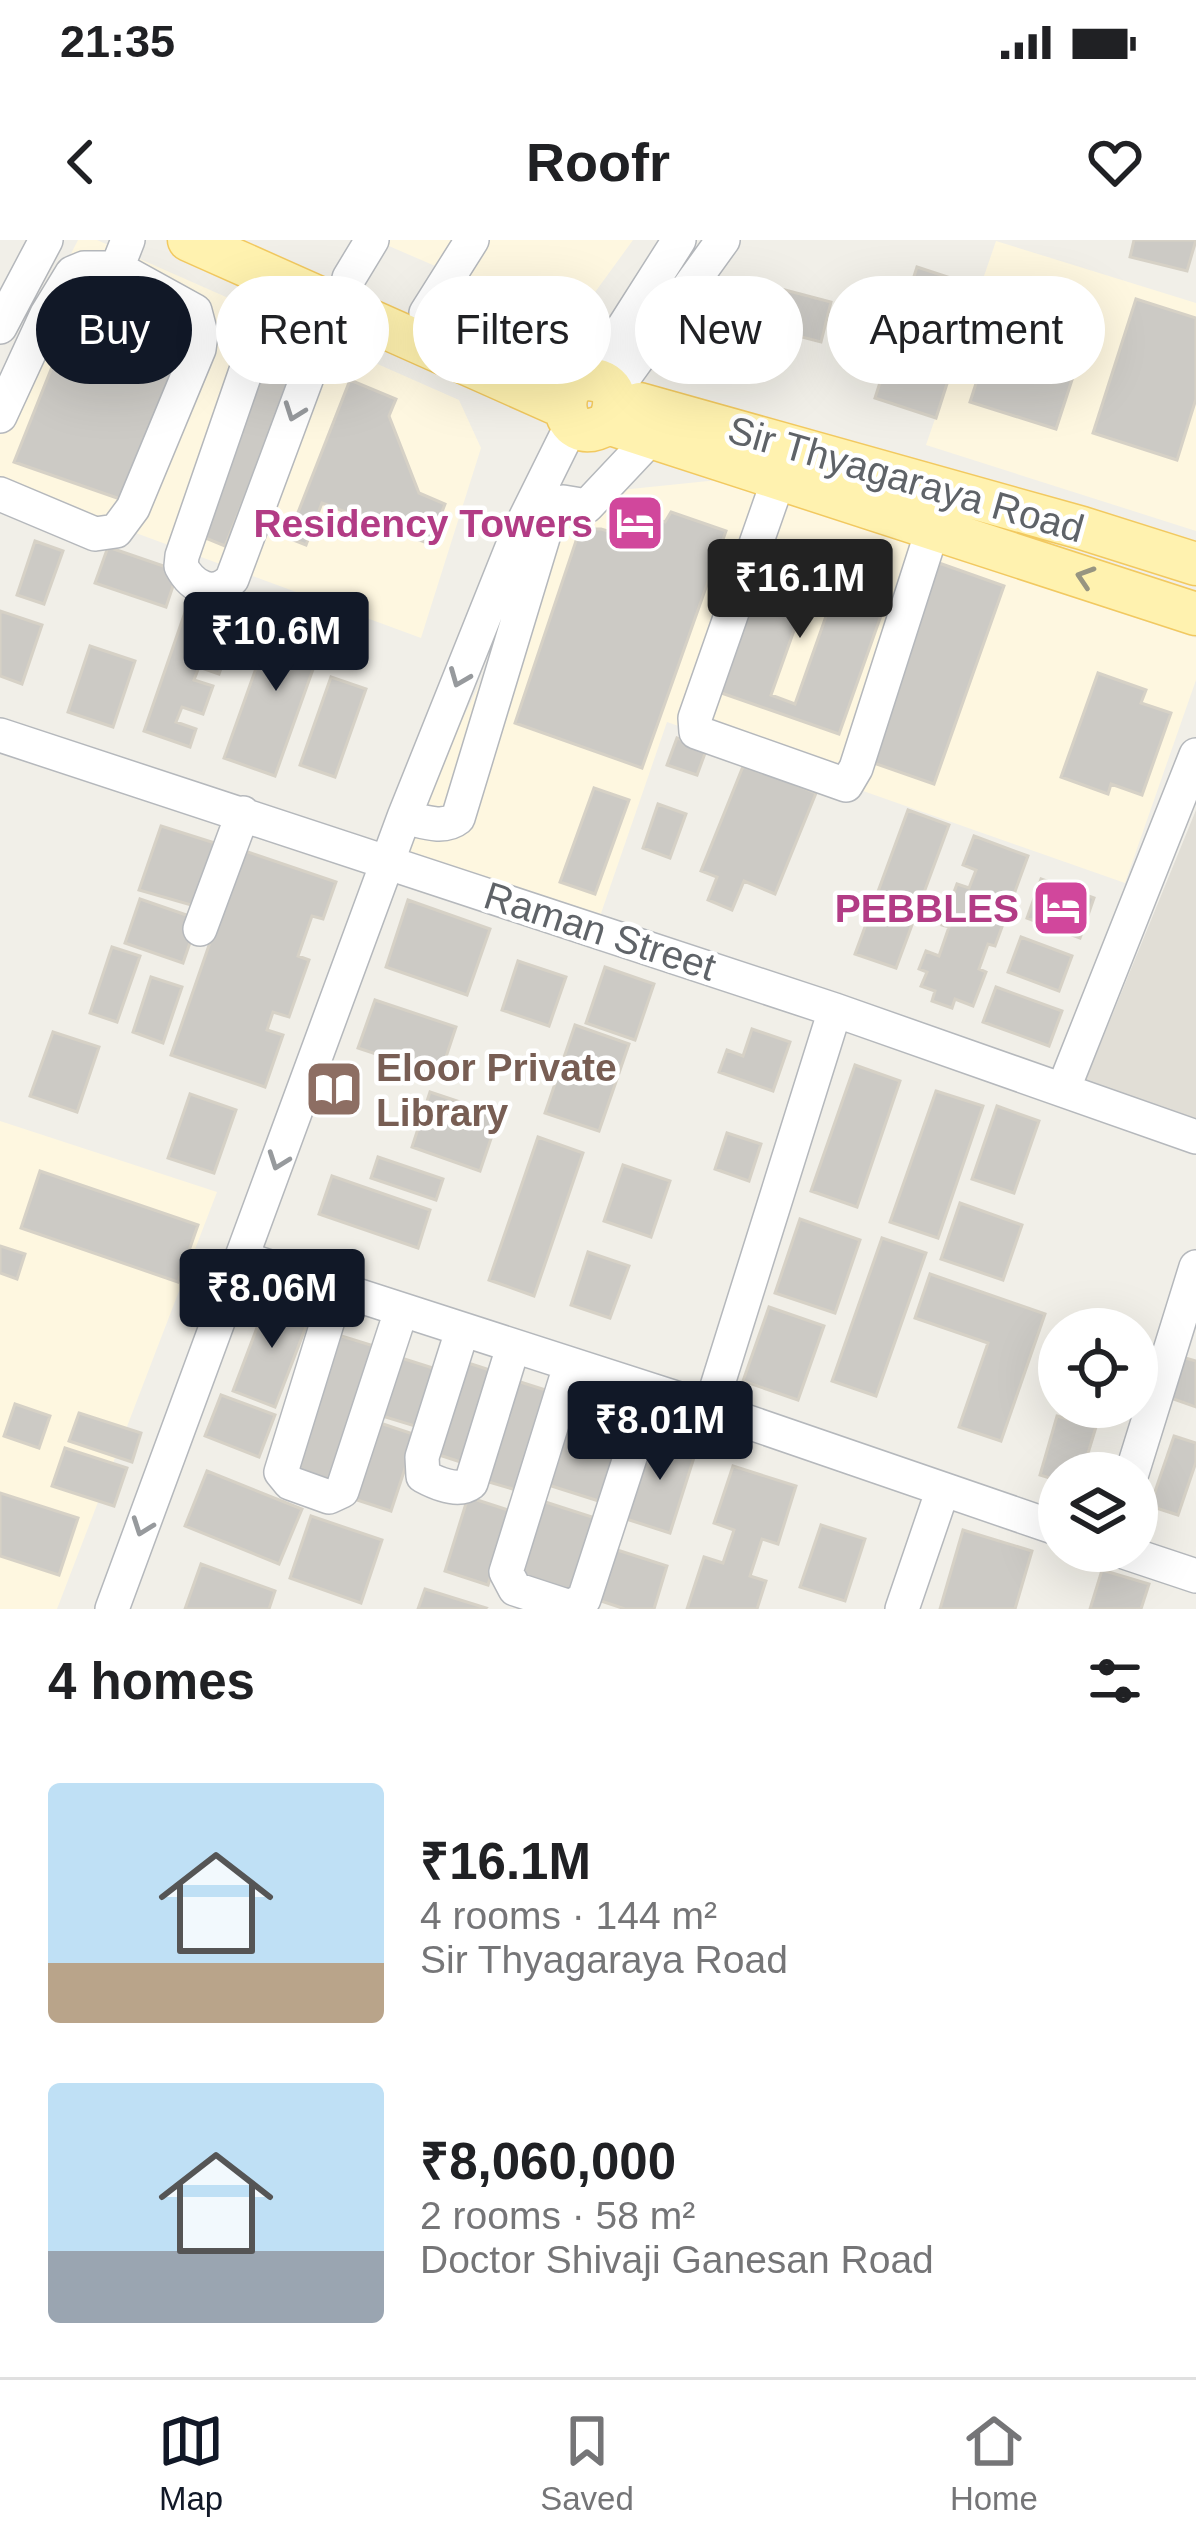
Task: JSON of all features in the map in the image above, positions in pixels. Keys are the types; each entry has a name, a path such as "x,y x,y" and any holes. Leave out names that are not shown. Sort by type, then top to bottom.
{"main road":[{"name":"Sir Thyagaraya Road","path":"189,240 271,259 310,276"},
{"name":"Sir Thyagaraya Road","path":"389,311 591,401 1082,528 1196,564"},
{"name":"Sir Thyagaraya Road","path":"559,384 652,437 1196,614"}],"street":[{"path":"0,327 46,240"},
{"path":"350,276 372,240"},
{"path":"450,276 472,240"},
{"path":"112,1609 404,817 502,569 679,240"},
{"path":"591,401 723,240"},
{"path":"0,416 47,314 72,273 122,254 195,311 202,334 133,508 116,531 95,534 0,494"},
{"path":"234,384 182,556 181,566 196,585 211,590 223,589 232,579 306,384"},
{"path":"404,817 437,825 458,818 553,508 562,502 587,506 652,437"},
{"path":"779,478 695,718 696,732 846,785 856,768 933,528"},
{"name":"Raman Street","path":"0,735 835,1010 1196,1137"},
{"path":"1063,1090 1196,755"},
{"path":"200,929 243,813"},
{"path":"710,1409 835,1010"},
{"path":"242,1258 710,1409 1038,1522"},
{"path":"1139,1452 1196,1268"},
{"path":"337,1291 281,1472 290,1484 329,1497 342,1491 401,1311"},
{"path":"463,1331 422,1456 423,1476 429,1480 458,1489 471,1483 513,1347"},
{"path":"570,1366 506,1572 510,1586 569,1607 584,1599 651,1393"},
{"path":"902,1609 943,1489"},
{"path":"1158,1564 1196,1576"}],"shaded area":[{"path":"78,240 97,240 178,276 60,276"},
{"path":"375,240 633,240 607,276 458,276"},
{"path":"996,241 1196,303 1196,531 926,445 947,384 1105,384 1105,276 984,276"},
{"path":"192,282 216,293 216,384 389,384 389,369 413,380 413,384 459,400 481,448 421,638 0,483 0,394 36,323 36,384 192,384"},
{"path":"718,480 1196,638 1196,680 1125,883 667,722 598,922 397,853 572,495"},
{"path":"1196,810 1196,1128 1082,1089"},
{"path":"0,1121 217,1192 57,1609 0,1609"}],"building":[{"path":"1134,240 1196,240 1187,271 1130,257"},
{"path":"917,267 944,276 914,276"},
{"path":"803,295 827,301 821,342 803,337"},
{"path":"1136,299 1196,318 1196,399 1177,460 1093,433"},
{"path":"45,384 168,384 123,500 14,462"},
{"path":"248,384 290,384 225,546 198,535"},
{"path":"348,384 396,399 389,416 419,493 445,504 430,544 322,503 306,545 288,538"},
{"path":"879,384 947,384 936,418 875,398"},
{"path":"976,384 1071,384 1056,429 970,402"},
{"path":"671,512 726,531 642,768 515,723 580,529 632,538 652,518 665,522"},
{"path":"35,541 63,551 44,604 17,595"},
{"path":"108,547 178,571 166,607 95,583"},
{"path":"760,548 889,593 839,734 710,689","holes":["812,580 836,588 795,704 771,695"]},
{"path":"939,563 1004,586 934,784 868,761"},
{"path":"191,595 242,612 236,629 218,623 213,637 230,643 219,674 199,667 194,680 213,686 203,714 182,707 176,722 196,729 190,747 144,731"},
{"path":"0,611 42,625 22,684 0,676"},
{"path":"276,612 327,630 275,776 224,758"},
{"path":"90,646 135,661 113,727 68,712"},
{"path":"1098,673 1146,690 1141,703 1171,713 1142,795 1111,784 1108,794 1061,777"},
{"path":"331,677 366,689 335,777 300,765"},
{"path":"677,738 707,748 697,775 667,765"},
{"path":"744,764 816,793 775,894 744,881 732,910 708,900 717,877 701,871"},
{"path":"594,788 629,800 595,894 560,882"},
{"path":"658,804 686,814 670,858 643,848"},
{"path":"908,810 949,825 896,968 855,954"},
{"path":"161,826 221,845 198,907 139,890"},
{"path":"974,836 1028,856 995,946 988,944 979,969 986,972 973,1006 955,999 952,1008 932,1001 935,991 921,986 927,972 919,969 926,951 939,956 949,927 942,925 957,884 969,888 976,870 963,865"},
{"path":"242,850 336,882 323,919 312,916 298,956 309,960 289,1017 273,1012 267,1030 283,1035 265,1087 171,1055"},
{"name":"PEBBLES","path":"1041,879 1094,898 1080,938 1027,918"},
{"path":"140,899 198,919 183,963 125,943"},
{"path":"408,900 490,929 467,995 386,967"},
{"path":"1021,937 1072,956 1059,991 1008,972"},
{"path":"112,947 140,956 117,1022 90,1013"},
{"path":"518,961 566,977 549,1026 502,1010"},
{"path":"605,967 654,984 635,1040 586,1023"},
{"path":"151,977 182,987 163,1043 133,1032"},
{"path":"996,987 1062,1011 1049,1046 983,1022"},
{"path":"375,1000 456,1027 440,1075 358,1048"},
{"path":"575,1025 629,1044 599,1131 545,1113"},
{"path":"752,1029 790,1042 773,1091 719,1072 727,1050 743,1056"},
{"path":"53,1032 99,1047 77,1112 30,1096"},
{"path":"855,1065 900,1081 857,1207 811,1191"},
{"path":"936,1091 983,1106 938,1238 890,1222"},
{"path":"430,1092 499,1115 480,1171 412,1147"},
{"path":"190,1094 236,1110 214,1173 168,1158"},
{"path":"997,1106 1039,1121 1014,1193 972,1179"},
{"path":"727,1133 761,1144 749,1181 715,1169"},
{"path":"538,1137 583,1153 534,1296 489,1280"},
{"path":"378,1157 443,1179 436,1200 371,1178"},
{"path":"623,1165 670,1181 651,1237 604,1221"},
{"path":"40,1171 198,1225 178,1282 21,1228"},
{"path":"332,1176 430,1210 418,1248 319,1214"},
{"path":"960,1203 1022,1225 1003,1280 941,1259"},
{"path":"800,1219 860,1240 835,1313 775,1293"},
{"path":"882,1238 926,1253 876,1396 832,1381"},
{"path":"0,1246 25,1254 17,1279 0,1273"},
{"path":"588,1252 629,1266 610,1318 571,1305"},
{"path":"930,1274 1038,1312 1038,1334 1001,1441 959,1427 988,1343 915,1318"},
{"path":"269,1296 312,1311 275,1407 233,1391"},
{"path":"769,1307 824,1326 798,1400 743,1381"},
{"path":"335,1334 377,1347 332,1488 290,1474"},
{"path":"398,1357 436,1369 418,1427 379,1415"},
{"path":"1182,1357 1196,1361 1196,1407 1168,1397"},
{"path":"465,1362 496,1372 467,1464 436,1454"},
{"path":"514,1380 555,1393 523,1492 482,1480"},
{"path":"221,1395 275,1415 259,1457 205,1436"},
{"path":"15,1404 50,1416 39,1448 4,1436"},
{"path":"79,1413 141,1433 132,1462 69,1441"},
{"path":"377,1422 416,1435 391,1511 351,1498"},
{"path":"562,1422 621,1441 602,1502 542,1483"},
{"path":"1054,1428 1096,1428 1088,1452 1047,1452"},
{"path":"650,1433 697,1448 670,1533 623,1518"},
{"path":"1174,1436 1196,1443 1196,1462 1178,1515 1158,1509 1158,1483"},
{"path":"65,1448 127,1468 114,1506 52,1486"},
{"path":"733,1466 796,1486 778,1544 762,1539 750,1576 766,1581 757,1609 687,1609 704,1557 723,1563 734,1530 714,1523"},
{"path":"207,1471 302,1509 279,1564 185,1526"},
{"path":"0,1493 78,1518 59,1575 0,1556"},
{"path":"468,1497 511,1511 488,1585 445,1571"},
{"path":"536,1499 595,1518 570,1595 511,1576"},
{"path":"311,1516 382,1540 361,1603 290,1578"},
{"path":"821,1525 865,1539 845,1601 800,1587"},
{"path":"963,1530 1032,1551 1015,1609 940,1609"},
{"path":"611,1548 667,1566 654,1609 625,1609 595,1599"},
{"path":"201,1564 275,1591 269,1609 185,1609"},
{"path":"1101,1572 1149,1584 1141,1609 1090,1609"},
{"path":"425,1589 486,1608 418,1609"}],"place":[{"name":"Residency Towers","path":"635,523"},
{"name":"PEBBLES","path":"1061,908"},
{"name":"Eloor Private Library","path":"334,1089"}]}
